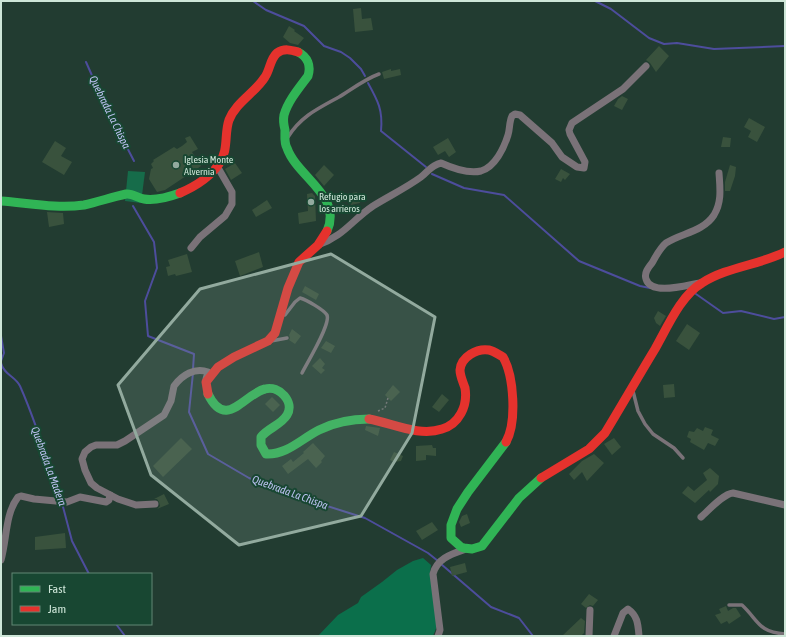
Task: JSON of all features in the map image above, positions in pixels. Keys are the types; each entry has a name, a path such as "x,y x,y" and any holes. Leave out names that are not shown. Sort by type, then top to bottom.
{"street":[{"path":"1,201 69,206 82,205 127,194 145,199 163,197 185,190 201,182 217,166 223,157 227,141 228,123 231,116 265,77 276,54 280,50 290,49 298,51 304,55 310,69 308,76 291,100 284,116 285,143 287,150 300,169 325,197 330,208 331,222 328,230 318,245 299,262 288,288 275,333 268,341 234,357 218,368 206,382"},
{"path":"318,245 330,241 340,235 372,207 423,176 430,168 438,164 441,163 460,171 481,171 493,163 503,148 509,133 510,120 515,114 520,115 552,143 562,157 577,167 584,168 585,162 570,134 570,127 572,124 623,89 646,66"},
{"path":"191,248 200,237 225,216 232,204 232,192 217,166"},
{"path":"719,173 720,199 718,208 713,217 698,229 667,243 662,248 646,271 645,278 648,283 654,288 661,289 702,283 738,269 763,262 785,252"},
{"path":"155,504 136,505 110,495 97,488 91,483 82,459 85,452 96,445 117,445 164,415 171,401 174,386 193,371 203,370 208,372 206,390 208,396 214,405 222,409 229,410 236,408 254,393 263,388 274,388 287,399 289,408 287,416 261,437 262,448 266,454 271,455 278,454 292,447 316,431 336,423 359,419 373,420 421,432 438,430 452,424 461,414 466,403 460,370 461,365 468,356 479,351 490,350 505,359 510,373 512,426 510,436 505,446 466,495 452,521 450,531 453,540 458,545 466,549 474,549 482,546 519,498 542,477 589,449 605,434 678,309 686,298 702,283"},
{"path":"701,516 724,497 733,493 785,506"},
{"path":"1,560 12,507 18,497 22,496 67,502 80,497 106,502 109,500 110,495"},
{"path":"438,636 440,630 433,574 434,568 440,562 466,549"},
{"path":"614,636 623,613 628,609 638,621 639,636"},
{"path":"590,610 590,636"}],"lane":[{"path":"285,143 294,126 304,117 367,79 379,74"},
{"path":"279,322 300,298 323,311 327,315 328,319 325,329 302,373"},
{"path":"268,341 287,338"},
{"path":"632,386 638,411 645,424 653,434 674,448 683,458"},
{"path":"729,605 742,605 765,630 785,634"}],"path":[{"path":"376,412 385,408 388,398"}],"highlighted area":[{"path":"331,254 435,317 412,433 361,516 239,545 151,475 118,385 200,289"}],"green space":[{"path":"128,171 145,172 141,203 125,201"},
{"path":"423,558 431,565 430,573 437,626 433,636 318,636 338,615 358,603 361,597 397,570 413,561"}],"building":[{"path":"361,8 362,19 371,18 373,30 355,32 353,9"},
{"path":"289,26 304,38 298,45 290,43 283,37"},
{"path":"659,46 669,56 656,72 646,60"},
{"path":"391,69 391,71 400,69 401,75 384,79 382,72"},
{"path":"622,96 628,99 622,110 614,106 618,99"},
{"path":"749,118 765,127 757,142 748,137 751,131 744,127"},
{"name":"Iglesia Monte Alvernia","path":"190,136 198,149 192,152 201,166 165,190 157,192 149,179 151,169 153,168 151,164 154,161 153,160 174,147 177,149 182,146 187,142 185,138"},
{"path":"723,137 731,138 730,147 721,147"},
{"path":"448,138 456,152 449,157 445,151 438,155 433,147"},
{"path":"55,141 66,148 61,156 72,162 64,175 42,162"},
{"path":"235,163 242,173 231,180 225,169"},
{"path":"324,165 334,175 324,186 315,175"},
{"path":"730,165 736,167 735,176 730,191 725,191 725,182"},
{"path":"561,169 570,174 565,180 563,178 561,182 555,179"},
{"path":"357,192 360,203 351,205 347,194"},
{"name":"Refugio para los arrieros","path":"312,193 315,196 316,221 299,224 298,213 308,211 307,194"},
{"path":"267,200 272,208 256,217 252,210"},
{"path":"47,212 63,213 64,224 49,227"},
{"path":"259,252 263,267 240,276 235,261"},
{"path":"187,254 192,272 176,276 175,274 168,276 166,267 170,266 168,260"},
{"path":"305,286 319,294 316,300 302,292"},
{"path":"658,311 666,316 660,326 656,323 654,318"},
{"path":"687,324 700,333 689,350 676,341"},
{"path":"292,329 301,336 295,344 289,340 289,335"},
{"path":"326,341 335,346 331,353 321,348"},
{"path":"320,358 325,364 322,368 325,370 321,374 312,366"},
{"path":"674,384 675,397 664,398 663,385"},
{"path":"393,385 400,392 391,401 385,395"},
{"path":"442,394 449,400 439,412 432,407"},
{"path":"272,397 280,405 273,412 265,404"},
{"path":"366,426 380,428 378,436 365,430"},
{"path":"705,427 713,430 711,435 719,439 715,446 708,443 704,450 690,442 691,439 687,437 689,431 694,432 697,428 703,431"},
{"path":"181,438 192,449 163,477 153,466"},
{"path":"614,438 621,447 612,455 604,444"},
{"path":"313,443 325,456 321,461 322,462 316,468 308,459 288,474 282,466 291,459 293,462"},
{"path":"432,445 433,448 436,448 436,456 426,455 426,460 416,461 416,446"},
{"path":"394,452 403,456 401,461 394,462 390,460"},
{"path":"594,454 604,463 587,481 582,472 574,480 569,474 582,461"},
{"path":"710,468 719,476 718,484 695,503 682,493 688,486 694,491 707,480 703,473"},
{"path":"164,494 169,504 157,509 160,506 159,502 157,499 154,499"},
{"path":"467,514 470,523 461,527 459,522 462,516"},
{"path":"432,522 438,530 422,540 416,531"},
{"path":"65,533 66,548 35,550 35,537"},
{"path":"465,563 467,572 452,576 450,567"},
{"path":"589,594 598,600 593,606 590,605 586,608 581,604"},
{"path":"726,606 728,611 736,608 741,616 729,624 727,621 721,624 715,615 721,613 719,609"},
{"path":"581,618 585,621 584,633 581,636 562,636"}],"waterway":[{"path":"253,1 266,10 304,26 324,46 341,52 350,58 361,69 365,76"},
{"path":"595,1 611,9 649,38 664,44 677,43 714,49 785,46"},
{"name":"Quebrada La Chispa","path":"86,62 106,107 134,161"},
{"path":"368,83 379,106 381,131 426,167"},
{"path":"432,174 464,188 504,195 579,261 640,286 650,288"},
{"name":"Quebrada La Chispa","path":"133,206 154,242 157,268 145,301 148,336 194,354 193,369"},
{"path":"696,294 723,313 741,311 774,319 785,317"},
{"name":"Quebrada La Madera","path":"1,336 4,353 1,361"},
{"name":"Quebrada La Madera","path":"1,363 2,367 20,386 37,428 60,499"},
{"name":"Quebrada La Chispa","path":"193,373 189,412 208,454 249,478 283,492 365,518 428,553 438,561"},
{"name":"Quebrada La Madera","path":"62,503 72,541 88,573"},
{"name":"Quebrada La Chispa","path":"441,564 491,607 519,618 533,636"},
{"name":"Quebrada La Madera","path":"117,625 125,636"}],"traffic: fast":[{"path":"298,52 304,56 308,62 309,72 308,76 291,100 284,115 285,142 292,158 317,187 329,207 330,219 327,231"},
{"path":"1,201 53,206 74,206 89,204 126,194 144,199 158,199 180,193"},
{"path":"208,394 215,405 222,410 228,410 235,407 257,392 265,389 270,388 280,392 284,396 289,405 287,415 261,437 261,445 266,454 281,452 294,446 319,430 331,425 350,420 369,419"},
{"path":"506,442 457,509 451,525 451,538 464,548 472,549 482,546 519,498 541,478"}],"traffic: jam":[{"path":"180,193 201,181 219,164 224,153 229,120 232,114 261,83 267,74 271,61 275,55 280,51 285,50 298,52"},
{"path":"208,394 206,382 218,367 234,357 268,341 275,333 288,288 299,262 318,245 327,231"},
{"path":"541,478 589,449 605,433 675,313 687,295 694,288 722,273 765,260 785,252"},
{"path":"369,419 424,431 433,431 448,427 458,419 464,408 466,395 460,370 463,361 470,354 480,350 489,350 503,357 510,375 513,411 512,423 506,442"}],"place":[{"name":"Iglesia Monte Alvernia","path":"176,165"},
{"name":"Refugio para los arrieros","path":"311,202"}]}
